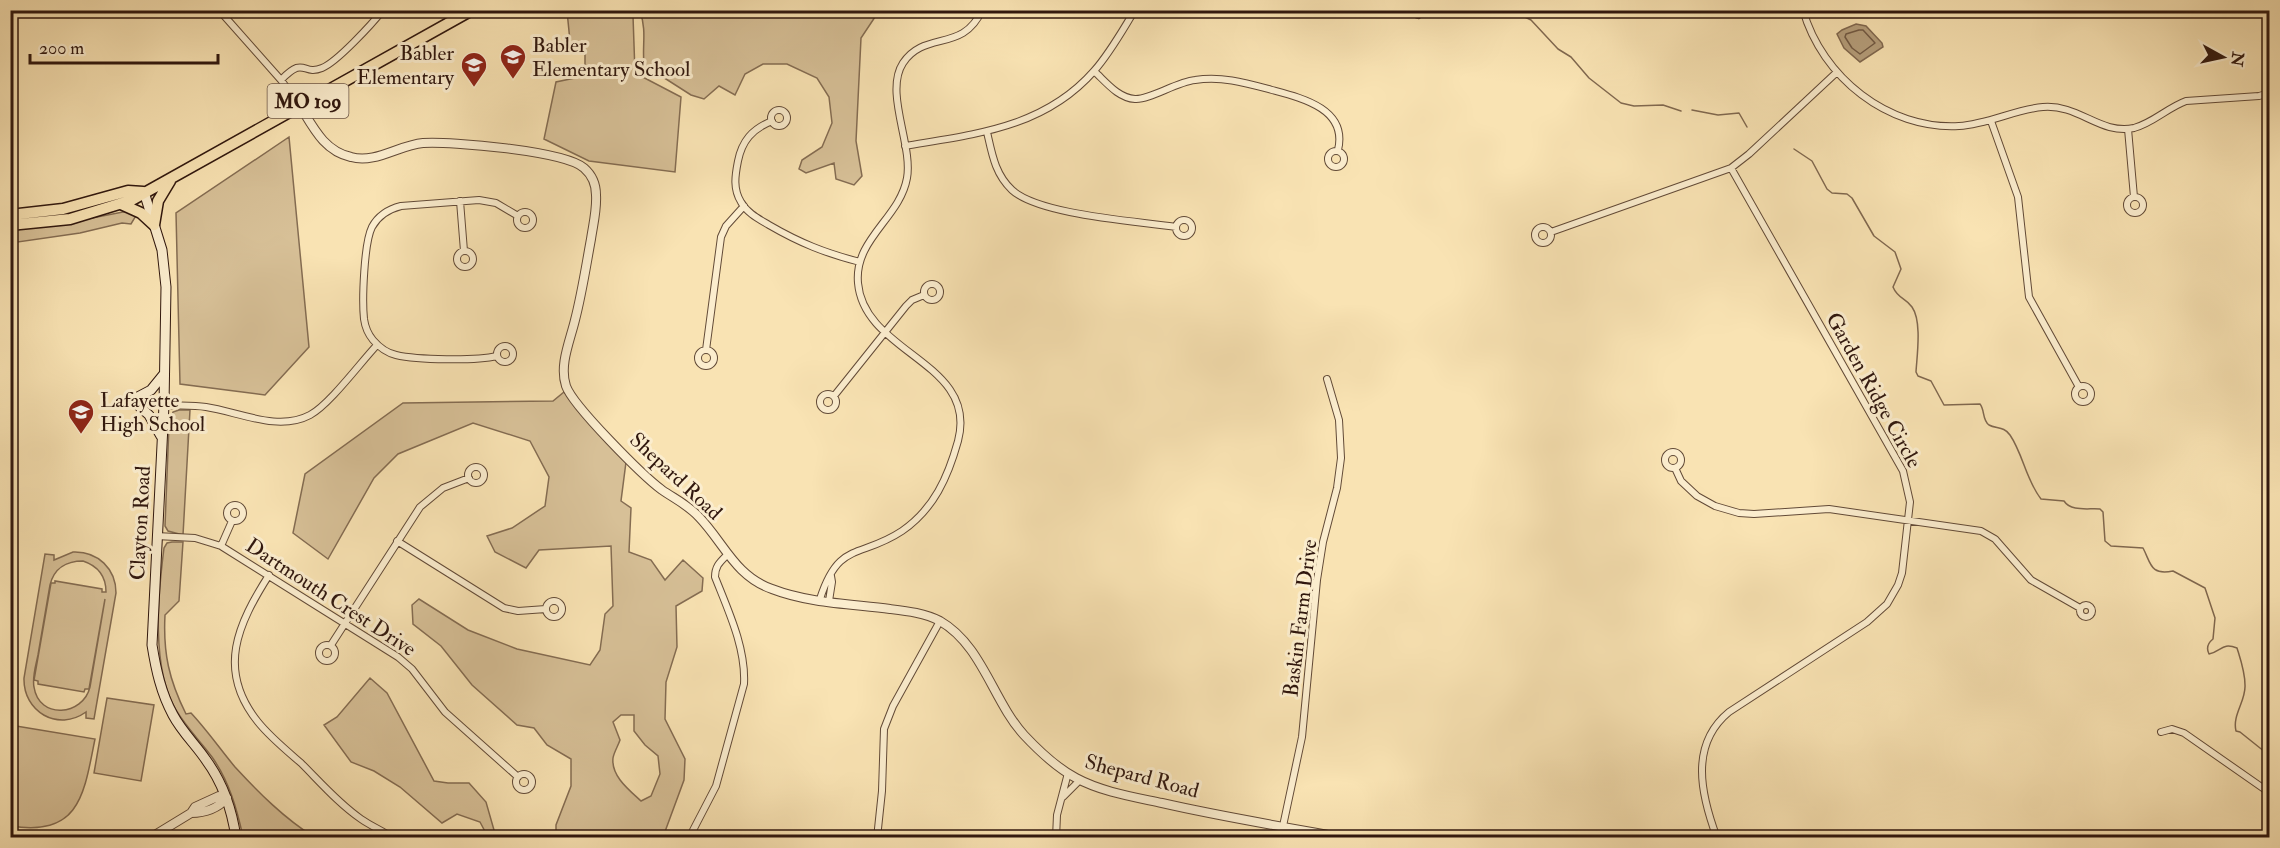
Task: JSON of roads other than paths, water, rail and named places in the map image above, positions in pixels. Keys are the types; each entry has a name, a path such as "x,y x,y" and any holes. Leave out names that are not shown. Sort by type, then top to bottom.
{"main road":[{"name":"MO 109","path":"10,225 70,219 132,200 472,10"},
{"path":"154,225 158,201 171,180"},
{"name":"MO 109","path":"10,214 63,209 128,191 144,192"},
{"name":"Clayton Road","path":"144,192 162,250 166,287 164,405 152,645 159,682 174,717 212,768 226,798 236,837"},
{"path":"121,204 141,213 154,225"},
{"path":"162,439 149,415 132,400 151,390 165,374"}],"street":[{"name":"Shepard Road","path":"219,10 281,80 325,143 333,150 352,158 362,159 382,155 406,146 439,143 550,154 575,162 587,170 595,185 596,207 581,296 565,363 566,385 576,403 646,476 696,514 745,575 760,584 790,595 915,613 940,621 952,629 975,656 1005,710 1022,732 1068,773 1080,780 1135,797 1346,837"},
{"path":"281,80 291,69 299,66 316,70 325,67 357,39 383,10"},
{"path":"830,601 833,568 842,558 895,535 913,523 927,508 944,482 958,440 961,414 954,394 945,381 884,332 871,318 860,295 858,280 864,249 901,199 906,188 908,172 897,88 898,74 902,65 917,48 962,35 977,21 982,10"},
{"path":"905,146 987,132 1012,125 1056,104 1094,71 1135,10"},
{"path":"1405,10 1418,15"},
{"path":"1803,10 1817,47 1836,72 1854,90 1891,113 1935,125 1959,126 1991,122 2040,107 2053,107 2068,109 2104,126 2127,129 2146,124 2166,110 2186,101 2259,96 2270,93"},
{"path":"1094,71 1121,95 1138,100 1178,83 1211,78 1241,81 1307,99 1324,111 1337,127 1340,138 1338,150"},
{"path":"1551,232 1731,168 1749,154 1836,72"},
{"path":"772,121 752,132 740,152 735,182 736,191 744,206 753,216 801,244 860,262"},
{"path":"1991,122 2018,197 2029,297 2079,387"},
{"path":"2127,129 2134,197"},
{"path":"987,132 998,171 1012,190 1030,202 1052,209 1176,227"},
{"name":"Garden Ridge Circle","path":"1717,837 1705,804 1703,758 1711,730 1729,712 1880,612 1900,580 1910,520 1908,488 1903,471 1731,168"},
{"path":"497,356 479,359 404,356 390,353 377,345 369,334 364,319 367,242 373,225 384,213 395,207 479,200 496,203 518,216"},
{"path":"460,201 464,251"},
{"path":"706,350 721,237 726,226 744,206"},
{"path":"834,396 912,300 924,295"},
{"path":"164,405 207,408 278,422 301,419 312,414 323,404 377,345"},
{"name":"Baskin Farm Drive","path":"1283,826 1302,737 1317,580 1323,542 1337,488 1341,458 1339,420 1328,379"},
{"path":"1675,468 1681,481 1697,496 1728,511 1754,514 1829,509 1974,529 1986,533 1995,539 2031,580 2080,608"},
{"path":"331,645 415,512 443,488 469,477"},
{"path":"221,546 232,521"},
{"name":"Dartmouth Crest Drive","path":"156,536 195,538 221,546 405,662 445,712 518,777"},
{"path":"397,541 504,608 518,611 546,609"},
{"path":"689,837 716,786 744,684 738,643 715,577 718,563 727,555"},
{"path":"269,575 245,615 237,642 236,668 242,696 259,723 345,805 361,819 393,837"},
{"path":"820,599 826,580 831,576"},
{"path":"877,837 882,790 884,729 893,706 940,621"},
{"path":"2161,732 2172,729 2184,733 2270,793"},
{"path":"1056,837 1057,815 1068,773"},
{"path":"1063,797 1080,780"},
{"path":"150,837 191,813 195,807 219,796 226,798"}],"water":[{"path":"1856,24 1866,26 1883,47 1860,62 1844,48 1837,34"}],"waterway":[{"path":"802,10 824,16 853,10"},
{"path":"1510,10 1531,20 1558,49 1571,57 1589,78 1621,103 1634,106 1663,105 1681,111"},
{"path":"1692,110 1718,115 1739,113 1747,127"},
{"path":"1794,149 1812,161 1827,189 1832,193 1847,194 1852,198 1874,236 1895,252 1901,269 1893,287 1897,294 1912,307 1917,321 1916,372 1918,376 1931,381 1944,405 1980,404 1987,423 2005,430 2010,435 2041,499 2064,501 2071,507 2080,509 2100,509 2103,512 2105,541 2111,546 2143,548 2152,567 2156,570 2173,571 2205,588 2215,618 2213,639 2208,648 2209,654 2225,646 2237,648 2244,671 2245,691 2236,719 2236,731 2270,756"}],"place":[{"name":"Babler Elementary School","path":"513,80"},
{"name":"Babler Elementary","path":"474,88"},
{"name":"Lafayette High School","path":"81,435"}]}
